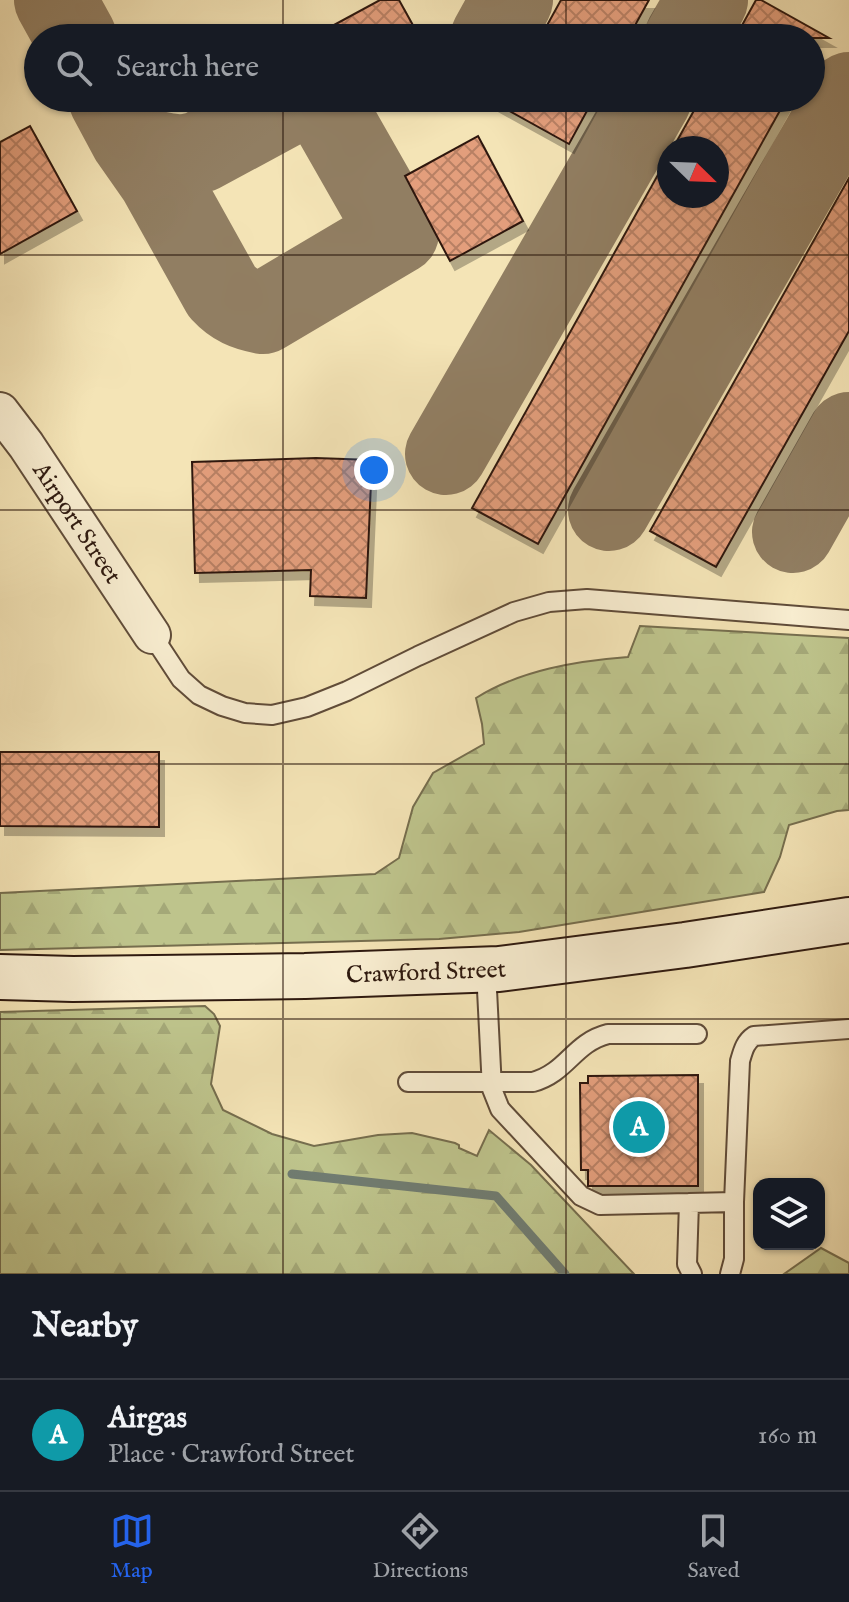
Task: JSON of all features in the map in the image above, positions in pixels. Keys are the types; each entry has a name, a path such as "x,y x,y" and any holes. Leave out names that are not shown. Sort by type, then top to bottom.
{"main road":[{"name":"Crawford Street","path":"0,977 305,976 486,970 849,920"}],"street":[{"name":"Airport Street","path":"0,411 26,445 152,635"}],"lane":[{"path":"152,635 181,679 199,695 245,713 272,715 307,707 347,691 514,612 549,602 587,599 849,620"},
{"path":"486,970 492,1082 496,1102 581,1196 600,1205 734,1202"},
{"path":"730,1274 734,1259 740,1061 748,1040 754,1036 849,1029"},
{"path":"408,1082 533,1082 555,1073 595,1037 608,1034 697,1034"},
{"path":"689,1203 687,1264 692,1274"}],"green space":[{"path":"640,626 849,638 849,810 789,825 780,857 764,892 519,932 439,939 0,950 0,893 375,874 399,858 413,807 433,773 484,744 476,698 511,680 549,668 628,657"},
{"path":"205,1006 220,1026 211,1084 223,1110 272,1134 314,1146 378,1135 412,1133 455,1143 477,1156 489,1130 531,1165 634,1274 0,1274 0,1012"},
{"path":"818,1250 825,1250 849,1263 849,1274 784,1274"}],"building":[{"path":"380,0 399,0 412,24 336,24"},
{"path":"561,0 649,0 636,24 548,24"},
{"path":"756,0 761,0 804,24 743,24"},
{"path":"511,112 586,112 569,144"},
{"path":"693,112 779,112 729,202 729,136 680,136"},
{"path":"30,126 77,211 0,254 0,142"},
{"path":"478,136 523,221 450,261 405,176"},
{"path":"657,177 657,208 726,208 538,544 472,508"},
{"path":"849,178 849,331 716,567 650,531"},
{"path":"316,458 372,460 366,598 310,596 311,570 195,573 192,462"},
{"path":"0,752 159,752 159,827 0,826"},
{"path":"698,1075 698,1186 588,1186 588,1170 581,1170 580,1083 588,1083 588,1076"}],"waterway":[{"path":"292,1174 496,1196 565,1274"}],"taxiway":[{"path":"55,0 68,24"},
{"path":"499,24 512,0"},
{"path":"693,24 707,0"},
{"path":"609,510 849,93"},
{"path":"117,112 159,179 222,292 241,306 263,313 398,233 329,112"},
{"path":"131,139 152,151 182,156 200,152 274,112"},
{"path":"446,454 643,112"},
{"path":"793,532 849,433"}],"place":[{"name":"Airgas","path":"639,1127"}]}
